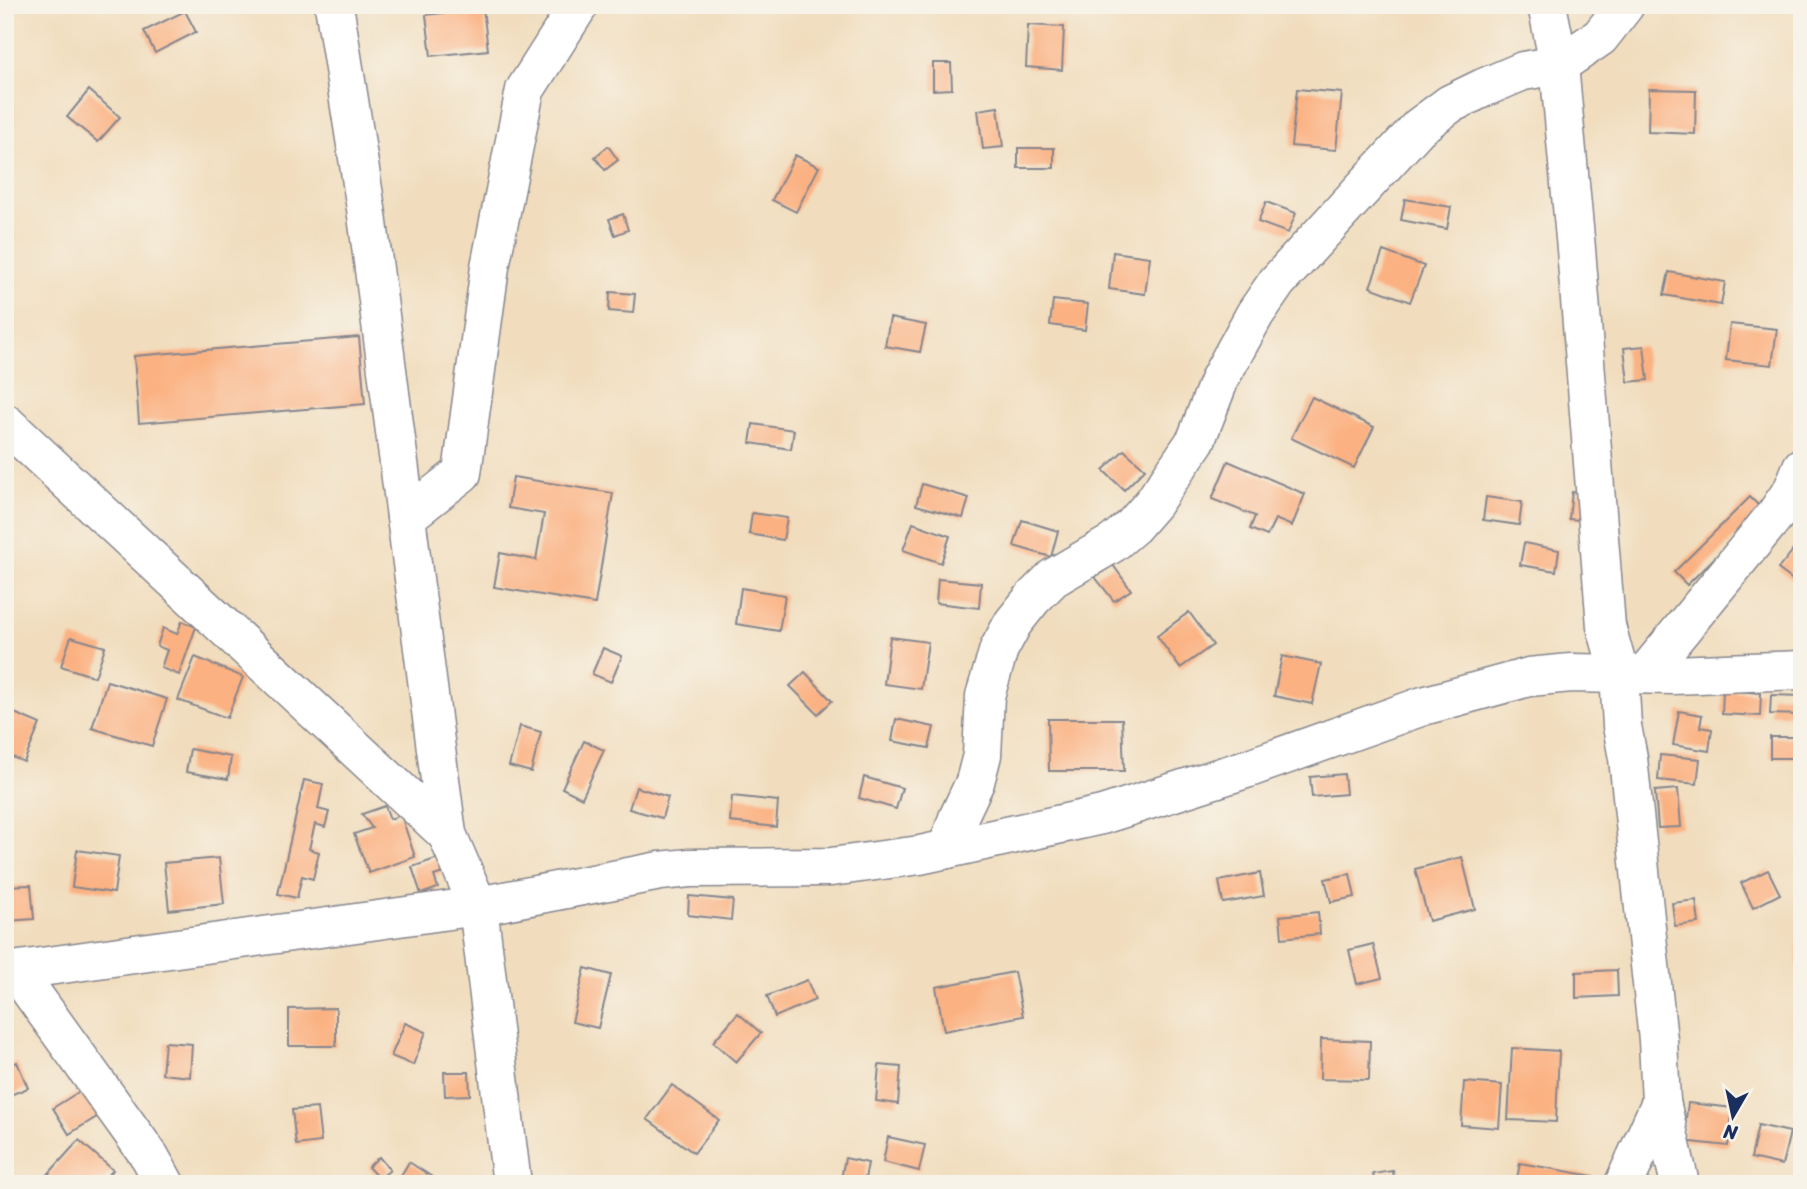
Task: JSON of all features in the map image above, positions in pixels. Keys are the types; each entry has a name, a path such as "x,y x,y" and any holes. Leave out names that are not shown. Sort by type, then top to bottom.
{"street":[{"path":"334,5 367,215 447,834 478,906 512,1184"},
{"path":"406,517 462,473 491,267 525,90 579,5"},
{"path":"1547,5 1559,65 1606,626 1632,673"},
{"path":"947,849 975,782 982,755 985,696 999,649 1013,623 1053,578 1113,542 1153,503 1196,440 1220,378 1255,314 1277,282 1419,127 1450,104 1483,88 1523,71 1559,65 1600,37 1625,5"},
{"path":"5,423 447,834"},
{"path":"1681,1184 1661,1102 1658,1040 1628,758 1622,726 1632,673 1776,514 1793,489 1802,467"},
{"path":"165,1184 150,1157 11,971 478,906 660,871 690,868 831,867 947,849 1102,815 1247,769 1423,706 1529,677 1571,673 1802,670"},
{"path":"1624,1184 1661,1102"}],"building":[{"path":"483,8 488,50 431,56 426,15"},
{"path":"185,11 196,32 155,53 144,31"},
{"path":"1028,25 1064,27 1062,70 1026,67"},
{"path":"933,63 951,63 952,89 933,90"},
{"path":"1297,89 1342,93 1336,150 1291,146"},
{"path":"1649,89 1696,90 1695,134 1648,132"},
{"path":"89,90 120,117 98,142 67,117"},
{"path":"998,107 1003,147 983,149 978,110"},
{"path":"608,146 618,160 605,170 595,157"},
{"path":"1018,148 1054,148 1054,168 1018,168"},
{"path":"795,155 819,167 796,212 772,200"},
{"path":"1405,199 1451,207 1447,229 1401,220"},
{"path":"1266,202 1296,213 1288,233 1258,222"},
{"path":"623,214 628,230 615,235 609,219"},
{"path":"1383,251 1424,266 1410,302 1370,287"},
{"path":"1113,252 1150,257 1145,294 1109,289"},
{"path":"1669,272 1725,282 1721,305 1664,295"},
{"path":"610,292 635,294 633,313 609,311"},
{"path":"1053,300 1088,304 1085,330 1050,325"},
{"path":"890,318 926,325 920,352 885,346"},
{"path":"1730,324 1777,329 1772,365 1726,360"},
{"path":"359,337 365,404 139,423 134,356"},
{"path":"1644,346 1648,380 1628,382 1624,348"},
{"path":"1312,397 1374,427 1354,468 1291,438"},
{"path":"753,424 794,430 791,449 750,443"},
{"path":"1124,450 1145,469 1124,490 1103,470"},
{"path":"1228,461 1305,494 1292,526 1275,519 1267,536 1250,529 1255,516 1212,499"},
{"path":"513,477 613,493 595,604 494,587 500,553 536,560 544,514 508,508"},
{"path":"922,484 969,498 963,518 916,505"},
{"path":"1572,492 1594,495 1591,521 1569,519"},
{"path":"1486,497 1522,502 1519,525 1483,520"},
{"path":"1750,497 1763,510 1687,585 1674,572"},
{"path":"752,513 787,518 783,540 749,534"},
{"path":"1022,520 1058,531 1051,557 1014,546"},
{"path":"913,523 950,536 941,563 903,550"},
{"path":"1802,539 1802,587 1778,569"},
{"path":"1524,543 1559,550 1556,571 1520,565"},
{"path":"1113,565 1131,590 1114,601 1095,577"},
{"path":"938,579 981,583 979,608 936,603"},
{"path":"741,588 785,595 779,631 736,624"},
{"path":"1189,612 1213,645 1180,668 1157,636"},
{"path":"182,621 196,627 179,675 161,668 167,650 157,646 163,628 177,634"},
{"path":"71,637 105,647 95,677 61,666"},
{"path":"890,637 928,642 921,689 884,684"},
{"path":"603,648 622,656 611,682 592,674"},
{"path":"1282,656 1321,664 1312,704 1274,696"},
{"path":"195,657 243,677 227,718 178,700"},
{"path":"805,672 832,701 818,714 790,686"},
{"path":"107,681 167,699 152,746 92,728"},
{"path":"1723,690 1761,693 1760,716 1722,714"},
{"path":"1771,695 1802,696 1802,715 1770,714"},
{"path":"5,709 40,724 24,762 5,754"},
{"path":"1679,711 1702,715 1700,727 1712,729 1709,751 1673,745"},
{"path":"896,719 934,727 929,748 892,741"},
{"path":"1048,719 1122,719 1124,771 1049,771"},
{"path":"520,726 541,732 531,772 509,766"},
{"path":"1770,737 1802,737 1802,758 1770,758"},
{"path":"584,741 604,750 582,798 562,788"},
{"path":"190,749 231,757 228,779 186,772"},
{"path":"1660,755 1700,759 1697,784 1658,780"},
{"path":"1344,774 1346,794 1312,797 1310,777"},
{"path":"864,777 902,788 896,809 859,798"},
{"path":"304,780 323,784 318,809 329,812 325,827 315,824 309,849 319,852 313,879 302,876 297,898 278,894"},
{"path":"636,787 668,797 662,818 629,809"},
{"path":"1678,789 1681,827 1658,828 1655,791"},
{"path":"732,796 778,801 776,827 730,822"},
{"path":"385,806 390,819 401,815 415,857 369,873 354,834 372,828 362,814"},
{"path":"77,850 119,856 114,893 72,887"},
{"path":"441,857 446,872 434,876 438,888 421,894 412,867"},
{"path":"1462,857 1475,909 1429,921 1415,869"},
{"path":"219,858 224,904 169,910 164,863"},
{"path":"1768,870 1780,894 1753,908 1741,883"},
{"path":"1260,873 1264,896 1223,903 1219,881"},
{"path":"1350,874 1355,897 1331,902 1325,879"},
{"path":"31,885 34,919 7,921 5,886"},
{"path":"689,896 733,900 731,920 688,915"},
{"path":"1696,900 1699,923 1675,926 1672,903"},
{"path":"1799,911 1802,911 1802,968 1797,968"},
{"path":"1318,912 1320,934 1282,938 1280,916"},
{"path":"1373,944 1382,978 1357,984 1349,950"},
{"path":"585,968 611,975 598,1028 572,1022"},
{"path":"1617,970 1618,996 1576,998 1576,972"},
{"path":"1014,972 1023,1016 944,1031 936,987"},
{"path":"807,980 815,1000 775,1017 767,996"},
{"path":"336,1008 336,1046 289,1046 289,1009"},
{"path":"738,1013 761,1033 736,1062 713,1042"},
{"path":"405,1023 426,1032 413,1065 391,1056"},
{"path":"1321,1039 1370,1041 1369,1080 1320,1079"},
{"path":"165,1042 192,1044 190,1077 162,1074"},
{"path":"1512,1048 1559,1051 1556,1122 1508,1120"},
{"path":"17,1062 28,1088 5,1097 5,1067"},
{"path":"879,1065 901,1067 898,1104 876,1101"},
{"path":"444,1072 469,1072 470,1095 445,1096"},
{"path":"1464,1082 1502,1085 1499,1128 1461,1125"},
{"path":"91,1084 108,1110 69,1134 53,1108"},
{"path":"672,1085 719,1120 694,1153 647,1119"},
{"path":"1688,1103 1733,1108 1728,1146 1683,1141"},
{"path":"317,1108 321,1142 296,1145 292,1110"},
{"path":"1758,1125 1790,1132 1782,1165 1751,1158"},
{"path":"888,1137 925,1145 919,1171 883,1162"},
{"path":"79,1140 113,1170 101,1184 47,1184 43,1180"},
{"path":"379,1157 390,1170 379,1179 368,1167"},
{"path":"845,1158 868,1163 864,1184 840,1184"},
{"path":"409,1162 443,1184 396,1184"},
{"path":"1520,1163 1593,1176 1592,1184 1516,1184"},
{"path":"1393,1171 1395,1184 1375,1184 1373,1174"}]}
